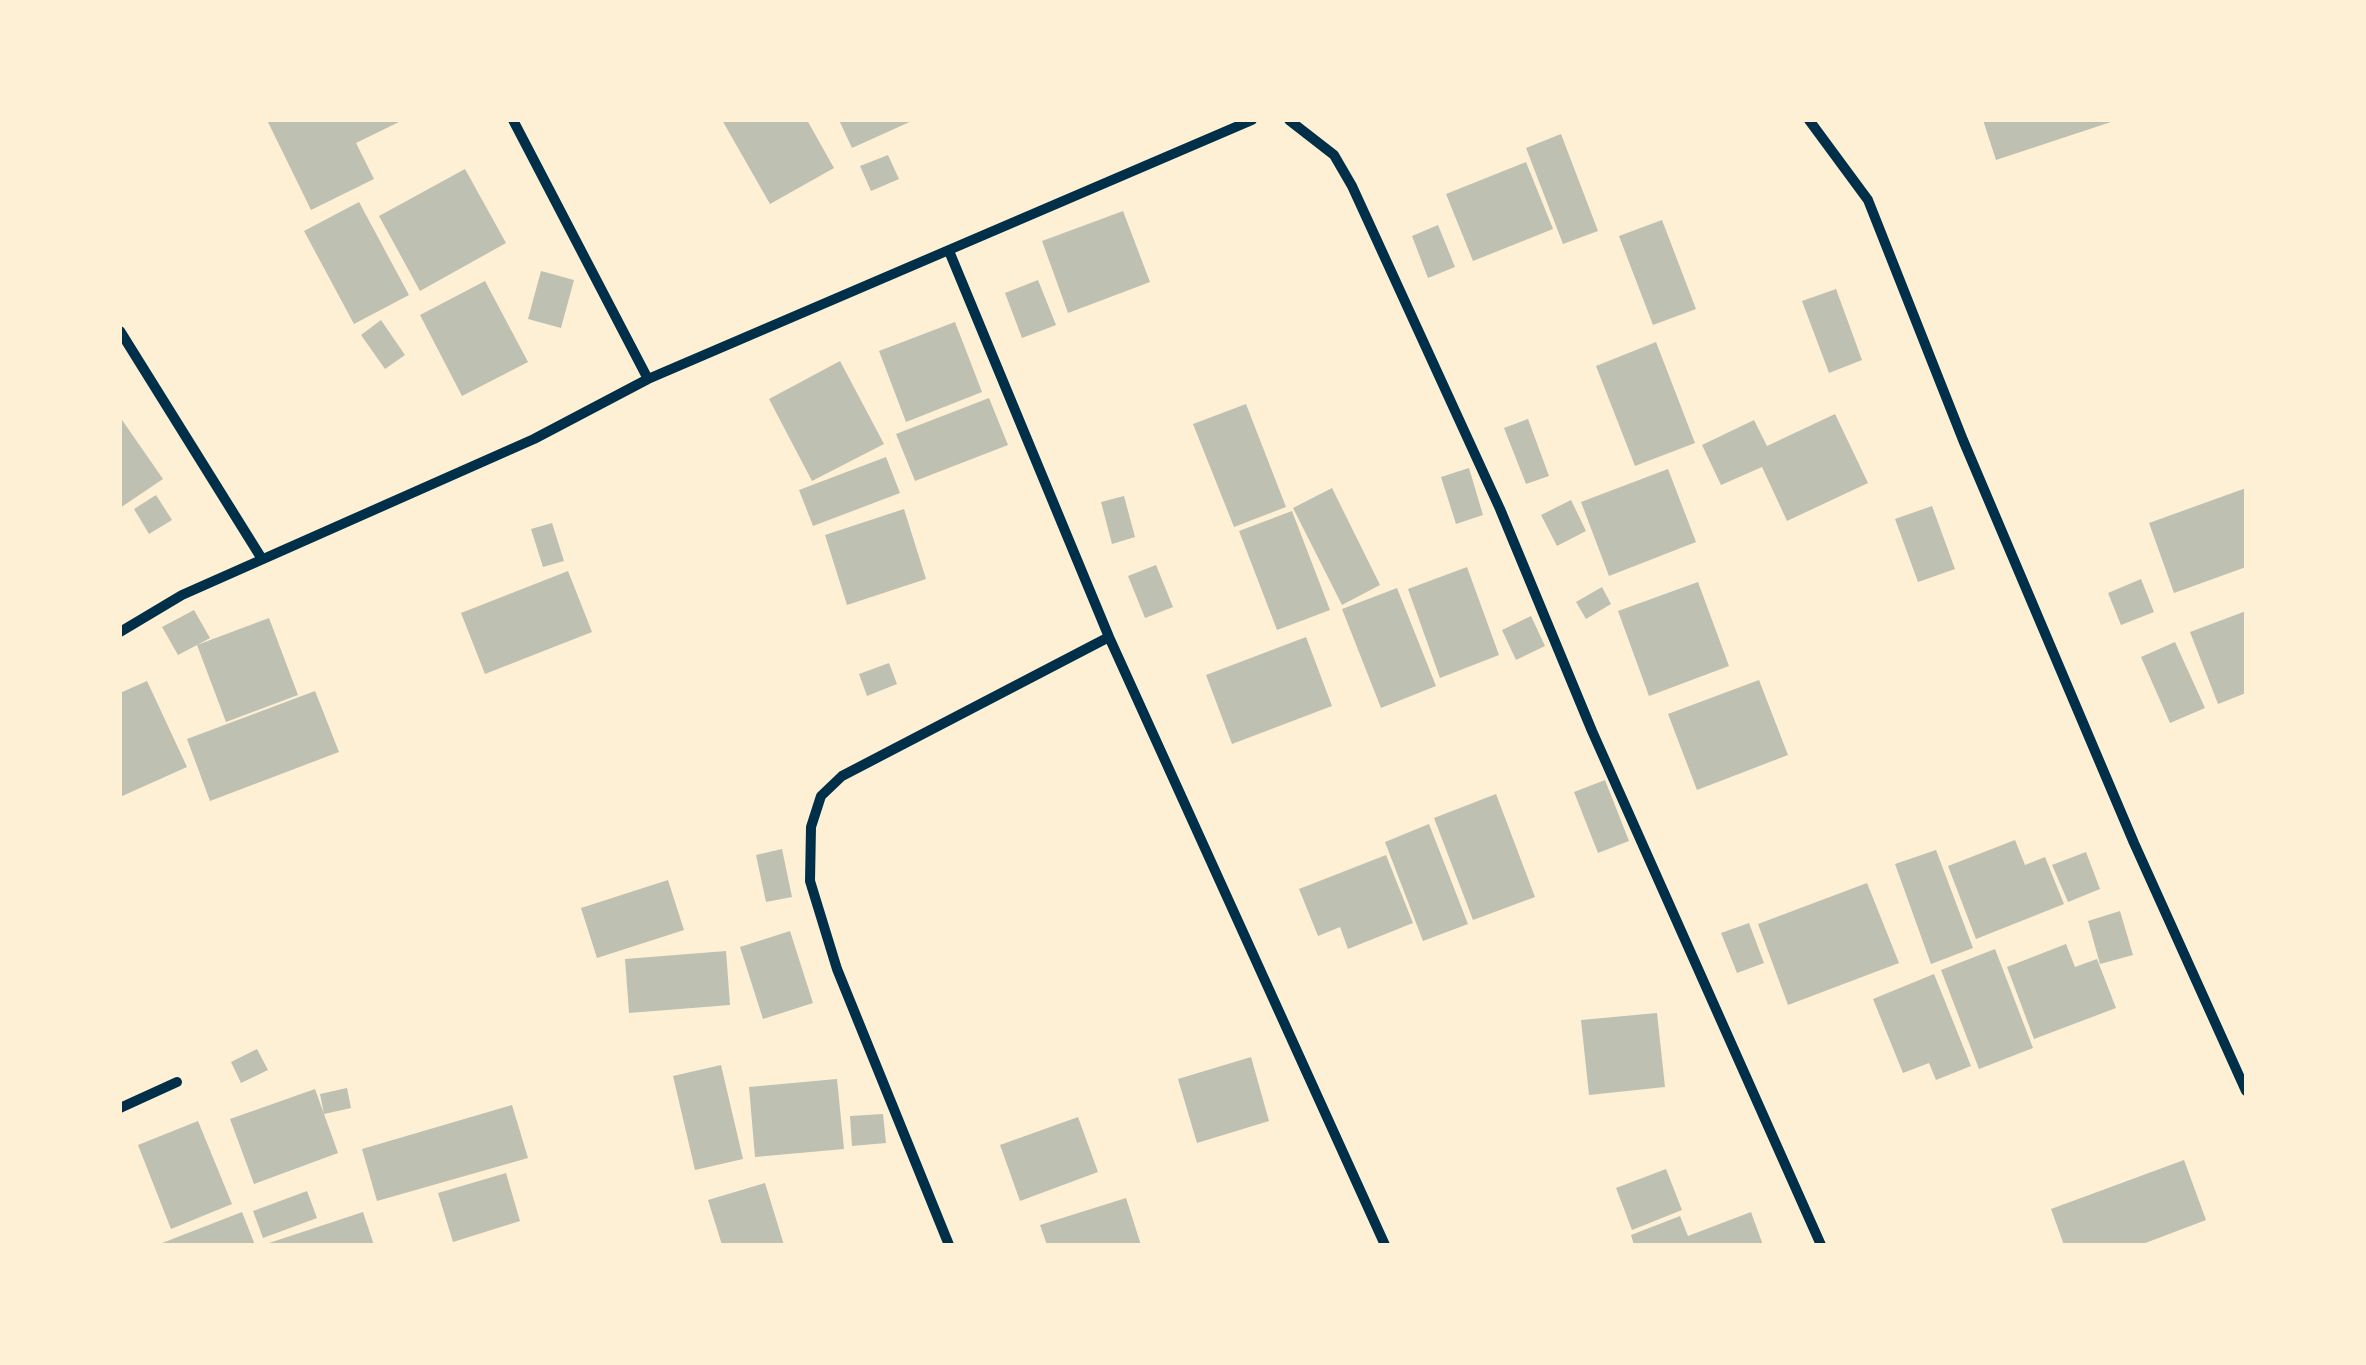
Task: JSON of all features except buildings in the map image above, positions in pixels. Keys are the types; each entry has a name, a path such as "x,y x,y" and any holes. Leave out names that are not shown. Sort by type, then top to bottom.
{"street":[{"path":"512,120 648,380"},
{"path":"120,632 144,614 534,440 648,380 1252,120"},
{"path":"1289,120 1334,155 1352,186 1500,509 1592,730 1821,1245"},
{"path":"1809,120 1868,200 2080,715 2246,1090"},
{"path":"949,251 1108,637 1385,1245"},
{"path":"120,332 262,559"},
{"path":"949,1245 837,968 810,880 811,827 821,796 842,776 1108,637"},
{"path":"120,1108 178,1082"}]}
